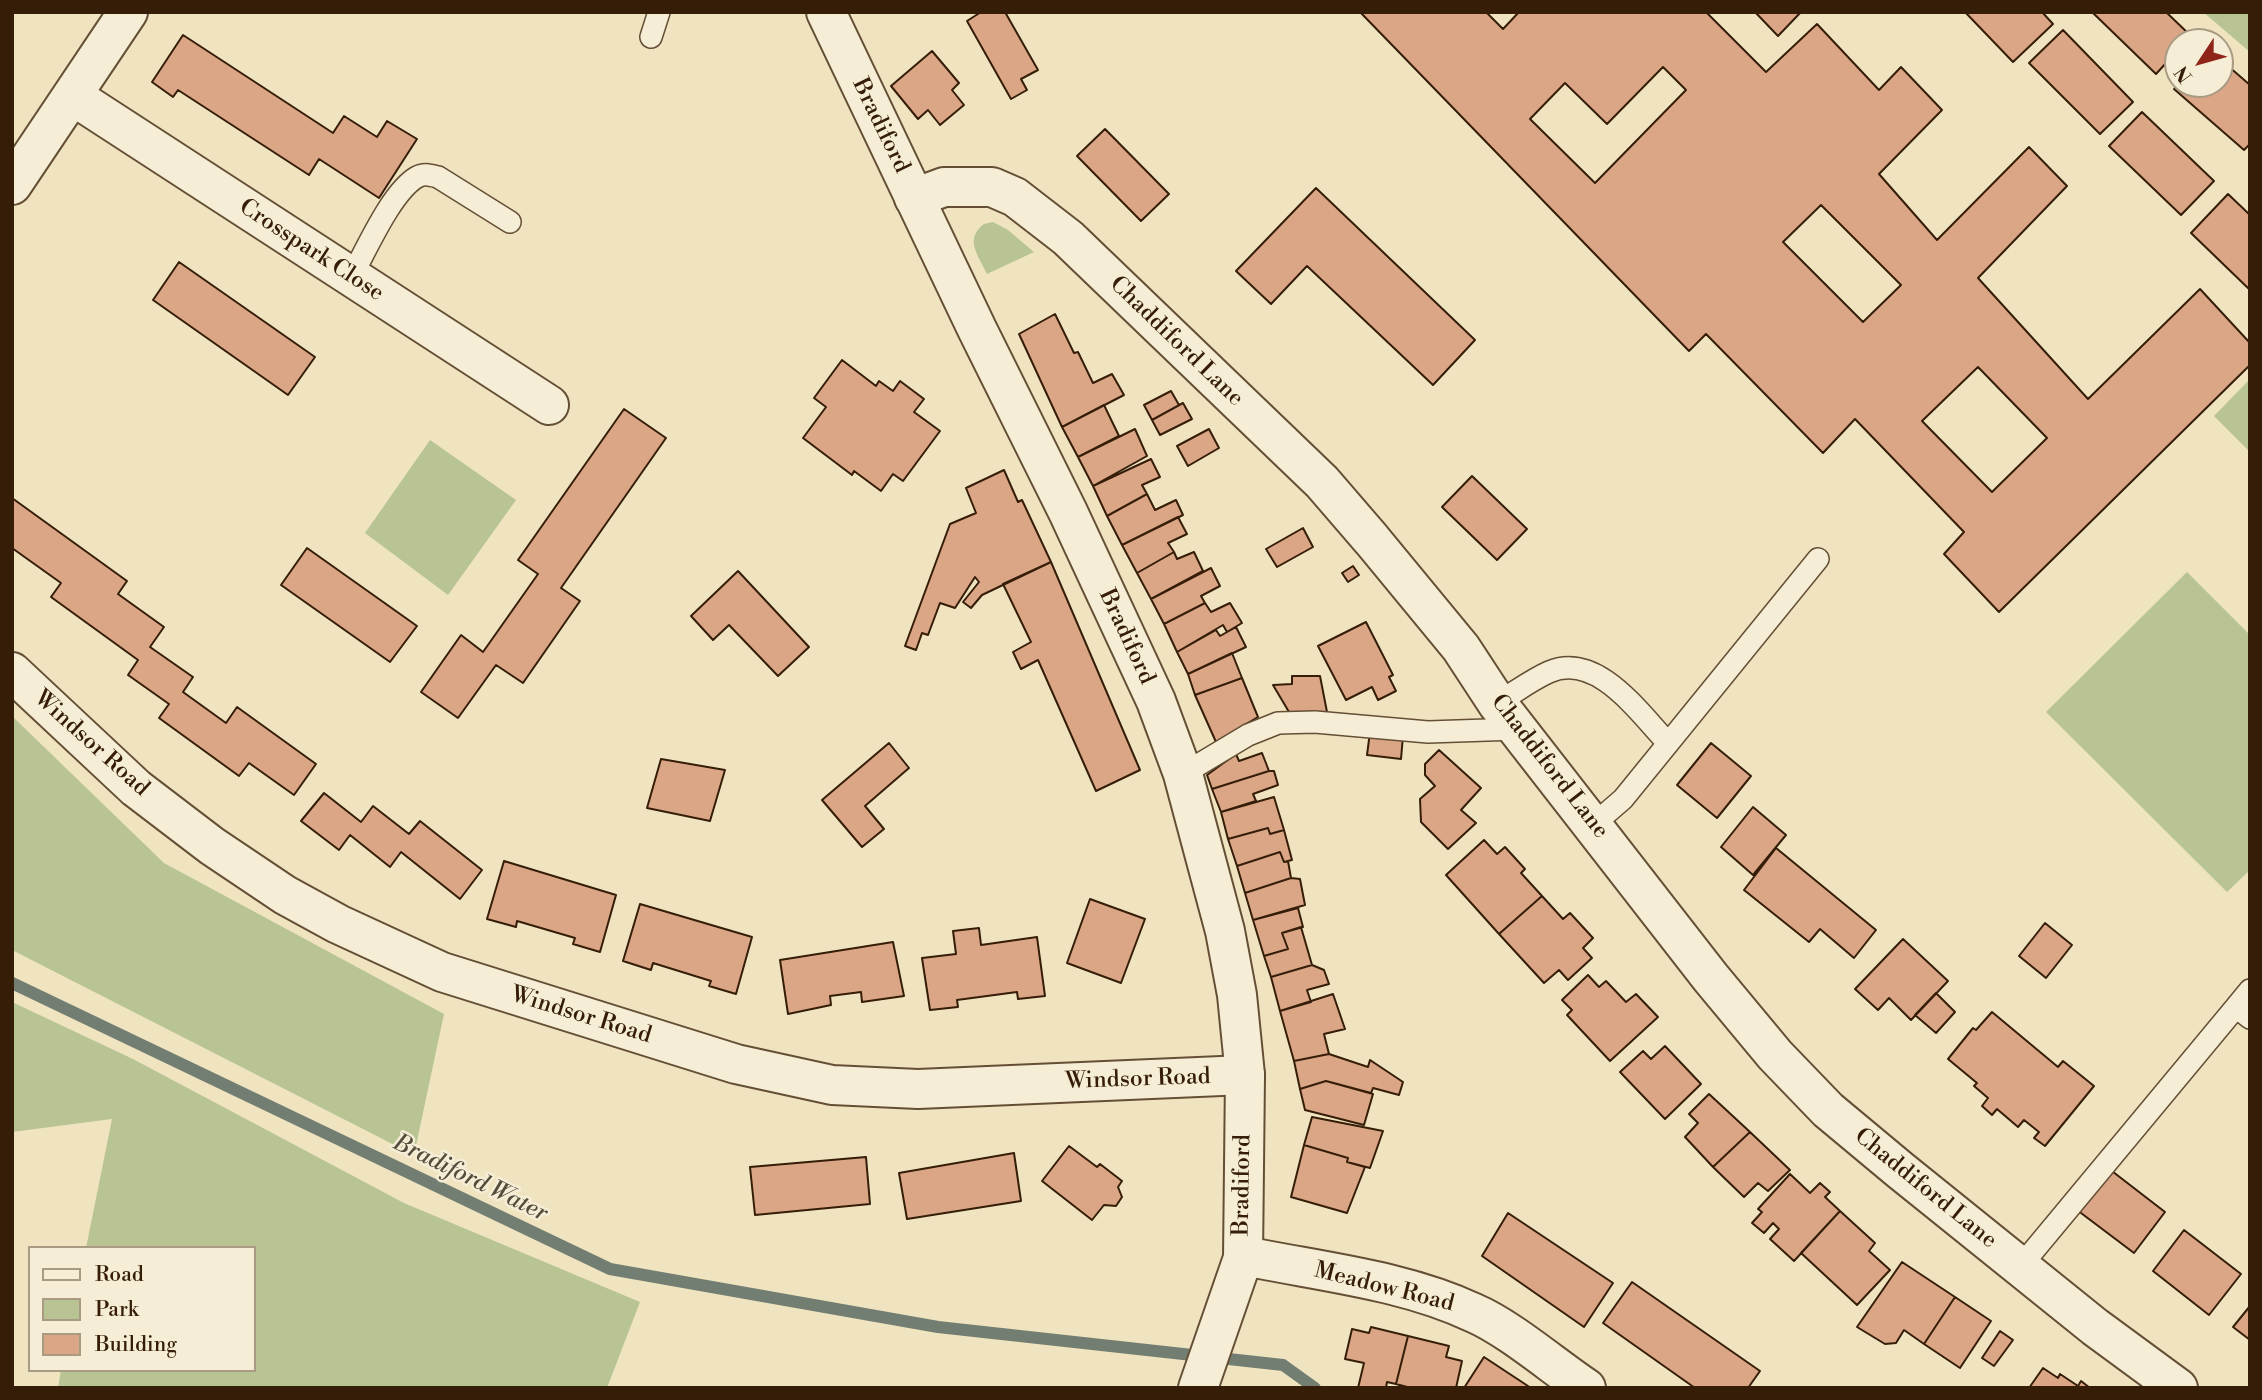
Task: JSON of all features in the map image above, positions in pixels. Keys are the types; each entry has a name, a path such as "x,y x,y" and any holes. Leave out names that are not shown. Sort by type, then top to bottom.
{"street":[{"path":"15,174 72,96 128,12"},
{"name":"Bradiford","path":"826,12 1080,537 1156,701 1183,774 1225,931 1237,995 1245,1075 1242,1258 1199,1384"},
{"name":"Crosspark Close","path":"72,96 549,405"},
{"name":"Chaddiford Lane","path":"914,198 944,187 992,187 1016,197 1068,238 1322,482 1461,648 1507,716 1594,824 1711,978 1828,1110 2020,1267 2178,1388"},
{"name":"Windsor Road","path":"12,673 136,788 212,846 285,895 338,924 454,976 736,1064 832,1085 918,1089 1245,1075"},
{"name":"Meadow Road","path":"1242,1258 1260,1258 1386,1284 1450,1302 1478,1314 1586,1388"}],"lane":[{"path":"651,37 659,12"},
{"path":"351,277 392,206 417,177 425,174 438,177 510,222"},
{"path":"1594,824 1623,799 1818,559"},
{"path":"1183,774 1248,735 1278,723 1315,722 1428,732 1507,716 1551,671 1584,668 1615,688 1668,743"},
{"path":"2020,1267 2243,1013 2250,990"}],"green space":[{"path":"2203,12 2250,12 2250,52 2234,38 2234,28 2222,28"},
{"path":"993,222 1008,230 1034,252 987,274 974,241 975,235 984,224"},
{"path":"2250,379 2250,452 2214,416"},
{"path":"430,440 516,500 448,595 365,533"},
{"path":"2187,572 2250,635 2250,870 2227,892 2046,712"},
{"path":"12,716 164,863 444,1014 414,1155 12,950"},
{"path":"12,1002 133,1059 404,1203 640,1302 607,1388 58,1388 61,1372 256,1372 256,1246 86,1246 112,1119 12,1132"}],"building":[{"path":"981,12 1005,12 1038,70 1021,79 1027,90 1011,99 967,21"},
{"path":"1360,12 1486,12 1503,29 1519,12 1706,12 1766,72 1817,24 1879,90 1901,67 1942,110 1879,174 1937,240 2029,147 2067,186 1978,278 2088,399 2200,289 2250,343 2250,365 1999,612 1944,554 1964,532 1855,419 1823,453 1706,334 1689,351","holes":["1663,67 1686,90 1595,183 1530,119 1565,83 1607,124","1821,205 1901,285 1863,322 1783,242","1978,367 2047,438 1992,492 1922,421"]},
{"path":"1755,12 1801,12 1778,36"},
{"path":"1965,12 2042,12 2053,24 2013,62"},
{"path":"2092,12 2166,12 2183,28 2164,28 2164,65 2156,74"},
{"path":"2063,30 2133,102 2100,134 2029,63"},
{"path":"183,35 333,133 344,116 377,137 387,121 417,139 379,198 319,159 309,175 178,90 173,97 152,82"},
{"path":"932,51 959,83 952,90 964,105 940,125 928,110 918,119 891,86"},
{"path":"2234,71 2250,85 2250,144 2244,150 2184,98 2234,98"},
{"path":"2142,112 2214,181 2181,215 2109,146"},
{"path":"1105,129 1169,194 1141,221 1077,156"},
{"path":"1316,188 1475,340 1433,385 1307,266 1271,304 1236,271"},
{"path":"2228,194 2250,215 2250,290 2191,233"},
{"path":"179,262 315,357 288,395 153,300"},
{"path":"1055,314 1074,353 1078,352 1093,383 1112,374 1124,395 1062,427 1019,334"},
{"path":"842,360 876,386 879,381 893,391 900,381 924,399 914,412 940,431 903,481 893,474 881,491 854,471 852,475 803,438 826,407 814,398"},
{"path":"1171,391 1179,405 1152,420 1144,405"},
{"path":"1183,403 1192,419 1160,435 1152,420"},
{"path":"1104,405 1119,436 1078,457 1062,427"},
{"path":"624,409 666,438 561,588 580,601 523,683 496,665 458,718 421,692 461,635 483,652 538,574 518,560"},
{"path":"1135,429 1147,456 1093,486 1078,457"},
{"path":"1209,429 1219,448 1188,466 1177,446"},
{"path":"1151,459 1160,477 1142,485 1147,494 1107,516 1093,486"},
{"path":"1004,470 1018,502 1022,500 1051,562 982,595 971,608 963,602 979,582 975,577 955,608 940,603 928,635 922,633 916,650 905,646 950,524 976,513 966,488"},
{"path":"1472,476 1527,529 1497,560 1442,507"},
{"path":"1147,494 1155,510 1176,500 1183,515 1122,545 1107,516"},
{"path":"12,498 127,581 118,594 164,627 150,647 193,677 183,692 226,723 237,707 316,764 294,795 249,763 239,776 159,718 169,704 128,675 138,660 51,597 61,583 12,548"},
{"path":"1178,517 1187,534 1168,543 1174,552 1137,573 1122,545"},
{"path":"1303,528 1313,547 1277,567 1266,549"},
{"path":"307,548 417,626 390,662 281,585"},
{"path":"1174,552 1177,559 1194,552 1203,571 1151,599 1137,573"},
{"path":"1051,562 1140,770 1096,791 1038,660 1021,669 1013,652 1031,642 1003,584"},
{"path":"1353,566 1359,575 1348,582 1342,573"},
{"path":"1211,568 1220,586 1201,596 1205,603 1164,624 1151,599"},
{"path":"738,571 809,647 778,676 729,625 713,640 691,616"},
{"path":"1205,603 1211,612 1230,603 1242,623 1227,632 1223,625 1177,652 1164,624"},
{"path":"1366,622 1393,675 1389,677 1396,691 1378,700 1372,687 1346,700 1318,646"},
{"path":"1236,627 1246,647 1188,674 1177,652 1216,630 1220,636"},
{"path":"1232,653 1242,678 1195,695 1188,674"},
{"path":"1292,676 1320,676 1327,712 1289,712 1273,685 1292,684"},
{"path":"1242,678 1258,717 1216,742 1195,695"},
{"path":"1370,732 1403,736 1401,759 1367,755"},
{"path":"889,743 909,768 865,806 884,829 862,847 822,800"},
{"path":"1711,743 1751,776 1717,818 1677,785"},
{"path":"1439,750 1481,788 1461,810 1476,823 1448,849 1421,822 1420,799 1435,786 1425,775 1425,764"},
{"path":"1262,753 1269,771 1212,789 1207,775 1236,754 1239,761"},
{"path":"661,759 725,770 710,821 647,808"},
{"path":"1274,771 1278,785 1253,794 1256,801 1221,812 1212,789"},
{"path":"324,793 361,822 373,806 409,834 420,821 482,870 460,899 401,852 390,867 350,835 339,850 301,821"},
{"path":"1274,797 1284,830 1270,834 1268,828 1228,839 1221,812"},
{"path":"1753,807 1786,835 1753,875 1721,847"},
{"path":"1268,828 1270,834 1284,830 1292,860 1284,862 1280,852 1237,866 1228,839"},
{"path":"1484,840 1497,854 1505,847 1525,869 1521,873 1542,896 1499,934 1446,875"},
{"path":"1776,848 1876,930 1854,958 1820,929 1809,942 1744,890"},
{"path":"1280,852 1284,862 1288,861 1291,878 1245,893 1237,866"},
{"path":"504,861 616,895 600,952 573,944 575,938 517,921 516,927 487,919"},
{"path":"1291,878 1300,879 1305,905 1253,920 1245,893"},
{"path":"1542,896 1563,919 1570,913 1593,938 1583,948 1592,958 1568,980 1559,970 1544,983 1499,934"},
{"path":"1090,899 1145,919 1121,983 1067,963"},
{"path":"640,904 752,937 736,994 709,986 711,981 653,963 651,970 623,961"},
{"path":"1298,908 1303,927 1282,933 1288,949 1264,956 1253,920"},
{"path":"2045,923 2072,945 2046,978 2019,956"},
{"path":"1301,927 1312,965 1271,977 1264,956 1288,949 1282,933"},
{"path":"979,928 981,945 1037,937 1045,996 1018,999 1017,992 957,1000 958,1007 930,1010 922,958 956,954 953,931"},
{"path":"1903,939 1948,981 1911,1020 1889,998 1878,1010 1855,989"},
{"path":"893,942 904,996 862,1002 861,992 830,996 831,1005 788,1014 780,960"},
{"path":"1312,965 1324,970 1329,984 1307,990 1311,1002 1280,1011 1271,977"},
{"path":"1588,975 1599,987 1606,981 1626,1002 1636,994 1658,1017 1610,1061 1567,1015 1572,1010 1562,1000"},
{"path":"1936,993 1955,1012 1936,1033 1915,1015"},
{"path":"1333,994 1345,1029 1324,1034 1329,1054 1294,1061 1280,1011"},
{"path":"1992,1012 2058,1067 2063,1061 2094,1086 2045,1146 2034,1138 2039,1132 2024,1120 2018,1127 1997,1109 1992,1115 1982,1106 1988,1098 1974,1086 1977,1083 1948,1059 1973,1028 1976,1030"},
{"path":"1665,1046 1701,1084 1665,1119 1620,1072 1643,1051 1651,1059"},
{"path":"1329,1054 1368,1067 1370,1060 1403,1082 1399,1095 1373,1088 1371,1093 1326,1081 1300,1089 1294,1061"},
{"path":"1326,1081 1373,1094 1364,1125 1305,1110 1300,1089"},
{"path":"1709,1094 1750,1132 1713,1167 1685,1137 1698,1123 1689,1114"},
{"path":"1312,1117 1383,1131 1370,1168 1347,1162 1348,1158 1304,1145"},
{"path":"1750,1132 1790,1170 1768,1191 1758,1183 1744,1197 1713,1167"},
{"path":"1304,1145 1348,1158 1347,1162 1365,1167 1347,1213 1291,1197"},
{"path":"1069,1146 1122,1181 1118,1187 1122,1197 1116,1206 1104,1205 1092,1220 1042,1181"},
{"path":"1014,1153 1021,1201 907,1219 899,1173"},
{"path":"866,1157 870,1204 755,1215 750,1167"},
{"path":"2108,1168 2165,1212 2134,1253 2077,1210"},
{"path":"1790,1174 1810,1193 1820,1183 1830,1192 1825,1197 1840,1211 1794,1261 1770,1239 1779,1229 1773,1223 1764,1233 1752,1223 1762,1212 1758,1209"},
{"path":"1840,1211 1875,1243 1869,1251 1890,1270 1857,1305 1801,1253"},
{"path":"1508,1213 1613,1283 1584,1327 1482,1256"},
{"path":"2184,1230 2241,1274 2209,1315 2153,1271"},
{"path":"1902,1262 1955,1297 1924,1344 1904,1330 1896,1343 1885,1344 1857,1327"},
{"path":"1632,1282 1760,1371 1748,1388 1695,1388 1603,1323"},
{"path":"1955,1297 1991,1321 1960,1368 1924,1344"},
{"path":"2250,1306 2250,1340 2233,1327"},
{"path":"1371,1327 1408,1336 1396,1384 1387,1382 1386,1388 1358,1388 1364,1363 1345,1359 1352,1329 1369,1333"},
{"path":"2000,1331 2013,1340 1994,1366 1982,1358"},
{"path":"1408,1336 1449,1346 1446,1357 1462,1361 1456,1388 1411,1388 1396,1384"},
{"path":"1484,1357 1531,1388 1464,1388"},
{"path":"2043,1368 2058,1378 2060,1374 2078,1386 2081,1381 2090,1388 2029,1388"}],"waterway":[{"name":"Bradiford Water","path":"12,983 610,1269 938,1327 1283,1365 1315,1388"}]}
